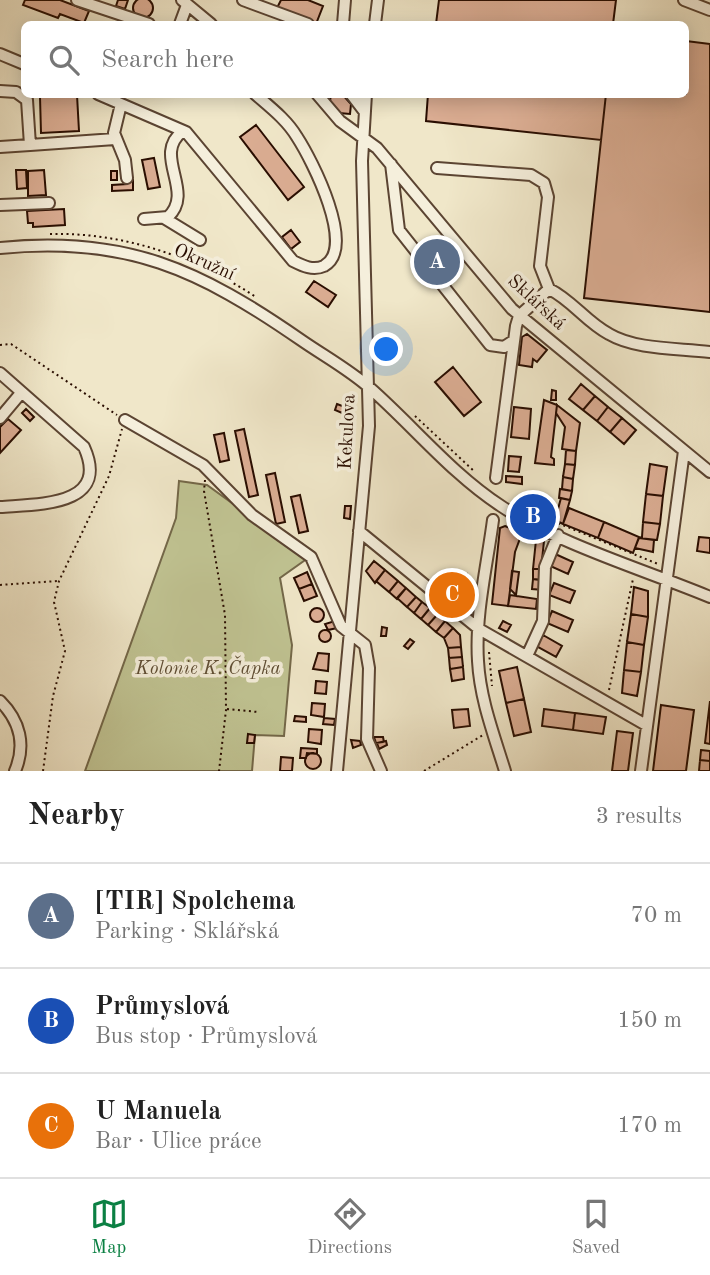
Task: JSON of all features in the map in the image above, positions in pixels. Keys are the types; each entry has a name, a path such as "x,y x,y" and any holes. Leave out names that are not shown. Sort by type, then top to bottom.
{"street":[{"path":"77,0 140,21"},
{"path":"243,0 300,21"},
{"path":"344,21 345,0"},
{"path":"375,21 378,0"},
{"path":"684,0 708,6"},
{"path":"181,21 184,2 207,21"},
{"path":"0,54 21,63"},
{"path":"0,90 16,92 21,96"},
{"path":"24,98 27,100 30,145"},
{"path":"107,98 183,131 293,261 307,267 321,267 332,259 337,246 331,214 297,136 259,98"},
{"name":"Sklářská","path":"320,98 340,121 363,135 391,164 519,316 710,472"},
{"path":"354,98 364,111"},
{"name":"Kekulova","path":"337,771 369,426 363,135 366,98"},
{"path":"121,104 114,125 115,139 125,160 127,178"},
{"path":"164,218 177,205 179,193 169,150 173,141 183,131"},
{"path":"0,146 115,139"},
{"path":"391,164 399,230 490,345 504,346 513,341"},
{"path":"437,168 531,175 544,183 548,197 540,266 549,289 563,296 592,323 611,336 710,352"},
{"path":"0,205 49,203"},
{"path":"144,219 164,218 200,240"},
{"name":"Okružní","path":"0,248 86,246 118,251 180,268 252,306 368,386 485,495 518,516 710,597"},
{"path":"496,478 513,341 519,316 549,289"},
{"path":"0,373 84,447 90,461 84,486 73,497 60,502 0,507"},
{"path":"0,418 21,393"},
{"path":"125,420 208,470 243,508 311,557 341,626 350,630 365,646 369,668 367,739 381,771"},
{"path":"641,771 684,451"},
{"path":"493,520 479,629 479,673 505,771"},
{"path":"359,531 479,629 646,725"},
{"path":"527,656 543,621 545,568 558,535"},
{"path":"0,701 18,725 21,751 15,771"}],"path":[{"path":"0,345 11,344 125,420 109,477 59,581 54,602 65,650 53,696 43,771"},
{"path":"407,408 480,479"},
{"path":"208,470 204,491 225,615 226,709 219,771"},
{"path":"542,517 661,565"},
{"path":"607,694 634,577"},
{"path":"0,585 59,581"},
{"path":"489,652 493,694"},
{"path":"226,709 258,712"},
{"path":"424,771 492,730"}],"green space":[{"name":"Kolonie K. Čapka","path":"179,481 207,485 308,558 280,578 292,645 284,736 255,735 252,771 85,771 176,518"}],"building":[{"path":"139,-1 147,-1 152,4 152,12 147,17 139,17 134,12 134,4"},
{"path":"25,0 60,0 89,11 85,21 79,21 60,14 58,18 23,5"},
{"path":"118,0 128,0 125,9 116,6"},
{"path":"281,0 308,0 323,6 317,21 309,21 277,8"},
{"path":"439,0 616,0 613,21 436,21"},
{"path":"689,41 710,44 710,312 584,298 606,98 689,98"},
{"path":"40,98 77,98 79,131 41,133"},
{"path":"330,98 346,98 351,104 350,114 339,113"},
{"path":"428,98 606,98 601,140 426,121"},
{"path":"256,125 304,187 288,200 240,137"},
{"path":"154,158 160,187 148,189 142,160"},
{"path":"16,170 26,170 27,188 17,189"},
{"path":"44,170 46,195 28,196 28,171"},
{"path":"111,171 117,171 117,180 111,180"},
{"path":"133,180 133,190 112,191 112,185 127,184 127,181"},
{"path":"64,209 65,225 33,227 33,223 28,223 27,211"},
{"path":"291,230 300,242 291,249 282,237"},
{"path":"314,281 336,295 328,307 306,292"},
{"path":"527,334 547,350 537,362 533,359 532,367 519,365 522,337"},
{"path":"453,367 481,402 464,416 435,382"},
{"path":"581,384 595,396 583,410 569,399"},
{"path":"552,390 556,391 556,400 551,400"},
{"path":"595,396 608,407 597,421 583,410"},
{"path":"544,400 557,405 551,457 554,459 554,465 535,463"},
{"path":"337,404 345,407 342,413 335,410"},
{"path":"557,405 580,423 576,451 562,449 565,427 556,413"},
{"path":"514,407 531,409 529,439 511,437"},
{"path":"608,407 622,418 610,432 597,421"},
{"path":"26,409 34,417 30,421 22,413"},
{"path":"622,418 636,430 624,444 610,432"},
{"path":"8,419 21,430 0,453 0,427"},
{"path":"244,429 258,495 249,497 235,431"},
{"path":"224,433 229,460 220,462 214,435"},
{"path":"566,450 576,451 575,465 565,464"},
{"path":"509,456 521,457 519,472 508,471"},
{"path":"565,464 575,465 573,479 563,477"},
{"path":"650,464 667,467 663,496 646,494"},
{"path":"275,473 285,522 276,524 266,475"},
{"path":"506,476 522,477 522,484 506,482"},
{"path":"563,477 573,479 572,491 562,489"},
{"path":"560,489 572,491 570,500 559,498"},
{"path":"646,494 663,496 660,524 643,522"},
{"path":"300,495 308,531 299,533 291,497"},
{"path":"561,498 570,500 563,524 555,520"},
{"path":"345,506 351,506 350,519 344,518"},
{"path":"569,508 604,522 598,538 563,524"},
{"path":"545,511 556,517 555,520 543,516"},
{"path":"604,522 639,537 633,553 598,538"},
{"path":"643,522 660,524 657,540 639,538 642,537"},
{"path":"505,526 522,533 515,552 508,606 492,604 500,528"},
{"path":"699,537 710,538 710,553 697,551"},
{"path":"639,538 654,540 653,552 635,548"},
{"path":"536,540 544,541 541,569 533,569"},
{"path":"553,553 573,562 568,574 548,565"},
{"path":"374,561 385,570 375,583 366,571"},
{"path":"533,569 541,569 541,580 533,579"},
{"path":"385,570 398,581 389,592 376,581"},
{"path":"512,571 519,572 516,595 510,589"},
{"path":"307,572 312,584 299,589 294,578"},
{"path":"447,573 450,579 467,574 472,590 453,596 450,594 441,576"},
{"path":"533,579 543,580 543,590 532,589"},
{"path":"398,581 406,588 397,599 389,592"},
{"path":"554,583 575,591 570,603 549,595"},
{"path":"312,584 317,596 304,601 299,589"},
{"path":"634,587 648,591 648,617 631,614"},
{"path":"406,588 416,597 407,607 397,598"},
{"path":"510,595 537,599 536,609 508,606"},
{"path":"416,597 422,602 414,613 407,607"},
{"path":"422,602 430,608 421,619 414,613"},
{"path":"317,608 322,610 322,620 317,622 312,620 310,615 312,610"},
{"path":"430,608 437,615 428,625 421,619"},
{"path":"552,611 573,620 568,632 547,623"},
{"path":"631,614 648,617 644,645 627,642"},
{"path":"437,615 445,621 436,632 428,625"},
{"path":"335,621 337,628 328,630 325,624"},
{"path":"445,621 453,628 444,638 436,632"},
{"path":"503,621 511,625 507,632 499,628"},
{"path":"382,627 387,628 386,636 381,636"},
{"path":"453,628 460,635 461,647 448,648 444,638"},
{"path":"325,630 331,636 325,642 319,636"},
{"path":"543,635 562,646 556,657 536,646"},
{"path":"410,639 414,642 408,649 404,646"},
{"path":"627,642 644,645 641,672 624,670"},
{"path":"461,647 462,657 449,658 448,648"},
{"path":"318,653 329,654 328,671 313,669"},
{"path":"462,657 463,667 450,669 449,658"},
{"path":"463,667 464,679 452,681 450,669"},
{"path":"517,667 524,699 506,703 499,671"},
{"path":"624,670 641,672 637,696 622,693"},
{"path":"316,681 327,682 326,694 315,693"},
{"path":"524,699 531,732 514,736 506,703"},
{"path":"710,701 710,744 705,743"},
{"path":"312,703 325,704 324,717 311,715"},
{"path":"661,705 694,710 686,771 653,771"},
{"path":"468,709 470,726 454,728 452,710"},
{"path":"544,709 575,713 573,730 542,726"},
{"path":"575,713 606,717 603,734 573,730"},
{"path":"295,716 306,717 306,722 294,721"},
{"path":"324,718 335,719 334,725 323,724"},
{"path":"309,729 322,730 321,744 308,742"},
{"path":"617,731 633,733 628,771 612,771"},
{"path":"248,734 255,735 254,743 247,743"},
{"path":"374,737 383,737 384,742 376,743"},
{"path":"351,740 360,741 361,745 353,748"},
{"path":"386,741 387,745 379,749 377,743"},
{"path":"301,748 317,749 317,754 307,753 306,758 300,758"},
{"path":"701,750 710,751 710,761 700,760"},
{"path":"313,753 319,755 319,767 313,769 307,767 305,761 307,755"},
{"path":"281,757 293,758 292,771 280,771"},
{"path":"700,760 710,761 710,771 699,771"}],"place":[{"name":"[TIR] Spolchema","path":"437,262"},
{"name":"Průmyslová","path":"533,517"},
{"name":"U Manuela","path":"452,595"}]}
